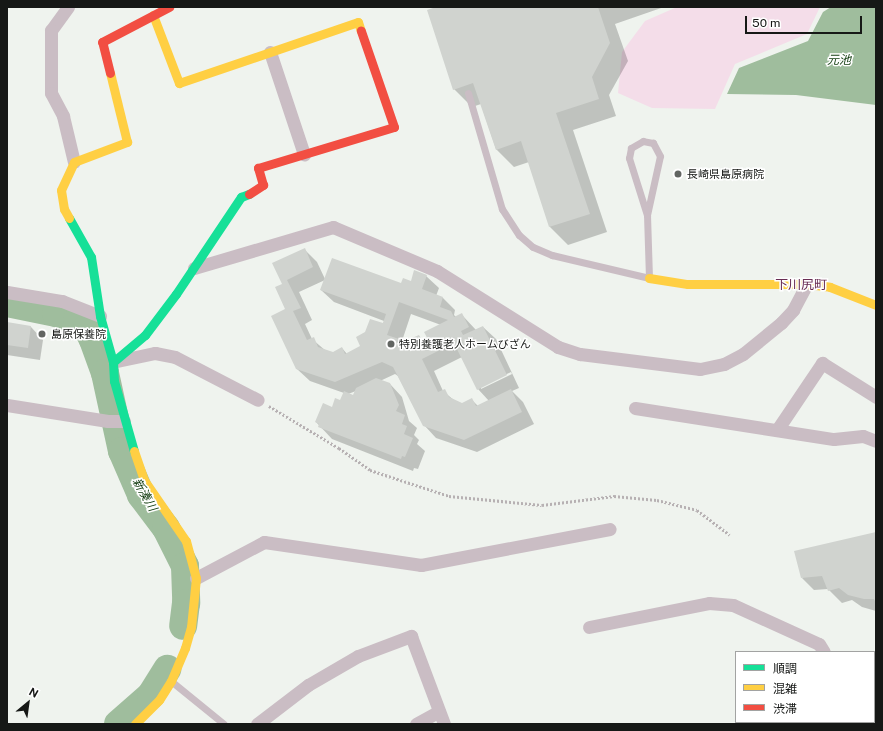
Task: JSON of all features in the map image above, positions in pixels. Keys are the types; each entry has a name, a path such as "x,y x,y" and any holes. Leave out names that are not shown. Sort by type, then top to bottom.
{"street":[{"path":"68,7 51,30 51,93 63,116 74,162"},
{"path":"135,724 159,700 171,682 185,648 190,627 196,578 186,541 144,480 118,421 113,362 100,316 91,257 61,200 64,180 74,162 127,142 102,42 169,7"},
{"path":"113,362 145,335 194,268 241,197 257,191 263,185 258,168 394,127 358,22 179,83 153,15"},
{"path":"270,52 304,154"},
{"path":"194,268 333,227 437,271 558,347 580,354 700,369 724,364 743,354 781,323 793,310 807,284"},
{"path":"649,278 688,284 807,284 844,292 876,305"},
{"path":"7,292 62,301 100,316"},
{"path":"113,362 155,353 175,357 258,400"},
{"path":"777,430 822,363 876,397"},
{"path":"7,405 118,421"},
{"path":"635,408 834,439 863,436 876,441"},
{"path":"196,578 264,542 421,565 610,529"},
{"path":"589,627 709,603 733,605 819,644 823,651"},
{"path":"257,724 308,685 358,656 411,636 444,724"},
{"path":"416,724 439,711"}],"lane":[{"path":"468,93 502,209 520,235 533,247 552,255 649,278 647,216 660,156 653,143 643,140 631,148 629,158 647,216"},
{"path":"171,682 224,724"}],"path":[{"path":"258,400 339,448 370,470 449,496 542,505 614,496 657,500 697,510 730,535"}],"shaded area":[{"path":"677,7 820,7 807,34 735,64 715,109 652,108 618,93 622,52 645,21"}],"water":[{"name":"元池","path":"831,7 876,7 876,105 796,95 727,94 739,68 808,41 823,12"}],"building":[{"path":"436,7 598,7 610,43 592,77 599,99 556,113 590,214 549,227 521,141 496,150 473,83 453,90 427,10"},
{"name":"特別養護老人ホームびざん","path":"305,248 313,267 287,280 301,308 293,311 307,340 314,337 318,347 333,352 342,347 345,354 360,346 356,337 365,332 370,319 383,323 386,314 320,290 332,258 401,283 403,278 411,281 414,270 427,275 422,289 443,297 440,307 451,311 454,317 462,313 469,327 461,331 463,335 483,326 507,375 477,390 454,343 422,359 438,392 445,389 449,397 462,403 472,398 476,406 511,389 522,412 464,440 423,426 393,367 382,362 335,382 296,369 271,316 285,309 275,287 282,284 272,263","holes":["399,302 448,320 424,332 431,345 425,347 419,335 405,341 387,335"]},
{"path":"7,322 31,326 28,348 7,345"},
{"path":"376,378 390,383 399,405 396,411 405,415 402,424 407,426 404,434 413,438 405,457 402,456 401,459 318,427 319,424 315,422 323,403 332,407 335,398 340,400 344,391 353,395 356,388"},
{"path":"876,532 876,603 874,599 864,599 848,595 839,588 828,591 822,576 801,578 794,551"}],"waterway":[{"name":"新湊川","path":"7,303 56,313 77,320 87,328 105,373 122,451 141,495 166,528 185,566 186,603 183,626"},
{"name":"新湊川","path":"118,724 151,695 167,669"}],"traffic: fast":[{"path":"113,362 145,335 176,294 241,197 249,194"},
{"path":"69,218 91,257 100,316 113,362 114,381 134,451"}],"traffic: slow":[{"path":"153,15 179,83 358,22 361,31"},
{"path":"69,218 64,209 61,190 74,162 127,142 110,73"},
{"path":"649,278 688,284 807,284 830,287 876,305"},
{"path":"134,451 144,480 186,541 196,578 191,627 185,648 171,681 159,700 135,724"}],"traffic: jam":[{"path":"110,73 102,42 169,7"},
{"path":"249,194 263,185 258,168 394,127 361,31"}],"place":[{"name":"長崎県島原病院","path":"678,174"},
{"name":"島原保養院","path":"42,334"},
{"name":"特別養護老人ホームびざん","path":"391,344"}],"district":[{"name":"下川尻町","path":"801,285"}]}
